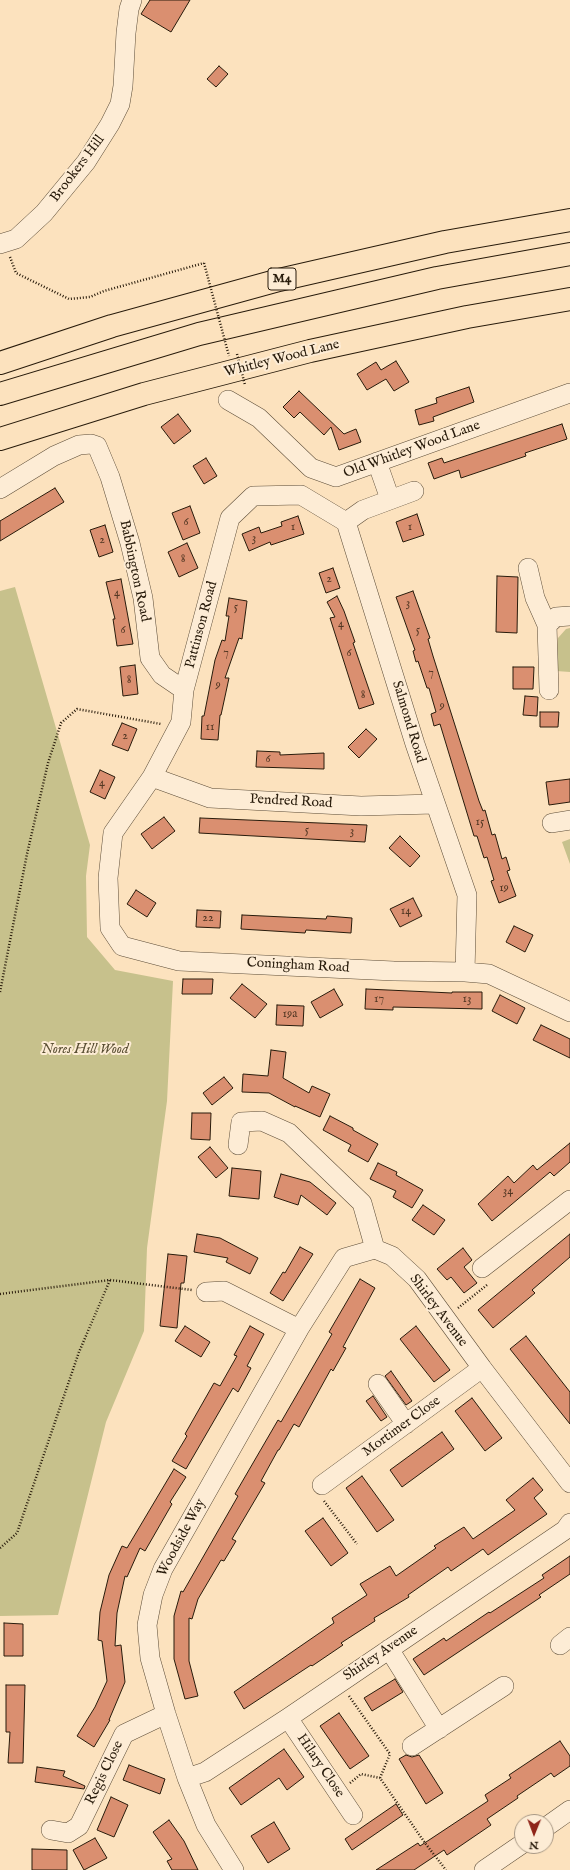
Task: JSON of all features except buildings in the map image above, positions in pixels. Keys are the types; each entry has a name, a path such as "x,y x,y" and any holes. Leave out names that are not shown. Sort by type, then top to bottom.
{"main road":[{"name":"M4","path":"0,362 112,326 279,280 445,242 570,220"},
{"name":"M4","path":"0,394 199,334 437,278 570,254"},
{"name":"Whitley Wood Lane","path":"0,440 144,394 310,351 460,318 570,299"}],"street":[{"name":"Brookers Hill","path":"5,251 44,213 86,162 110,124 120,104 123,86 126,33 129,9 132,0"},
{"name":"Old Whitley Wood Lane","path":"228,400 259,418 311,468 336,476 570,393"},
{"name":"Babbington Road","path":"0,489 54,456 78,445 91,444 97,446 110,477 124,520 143,598 150,658 162,675 184,690"},
{"path":"377,462 390,499"},
{"path":"346,522 363,510 414,491"},
{"name":"Pattinson Road","path":"112,847 113,833 152,776 180,722 184,690 230,518 253,496 301,495 346,522"},
{"name":"Salmond Road","path":"346,522 434,804 467,895 465,972"},
{"path":"528,568 535,598 547,625 549,690"},
{"path":"547,625 556,617 570,616"},
{"name":"Pendred Road","path":"152,776 210,798 360,806 434,804"},
{"name":"Coningham Road","path":"112,847 108,878 110,928 122,946 179,961 489,974 570,1012"},
{"path":"238,1145 241,1122 262,1121 289,1133 362,1203 376,1249"},
{"path":"485,1277 570,1200"},
{"name":"Woodside Way","path":"234,1870 206,1825 187,1778 166,1714 150,1658 147,1625 153,1595 163,1569 299,1329 344,1258 376,1249"},
{"name":"Shirley Avenue","path":"376,1249 392,1256 417,1278 482,1368 570,1483"},
{"path":"206,1292 224,1291 299,1329"},
{"name":"Mortimer Close","path":"322,1485 482,1368"},
{"path":"378,1384 406,1424"},
{"name":"Shirley Avenue","path":"187,1778 205,1772 288,1718 568,1530"},
{"path":"389,1649 439,1729"},
{"path":"412,1746 504,1686"},
{"name":"Regis Close","path":"51,1830 68,1833 79,1826 124,1734 166,1714"},
{"name":"Hilary Close","path":"288,1718 353,1815"},
{"path":"554,1821 570,1810"},
{"path":"484,1870 514,1849"}],"path":[{"path":"5,251 16,272 69,299 90,297 104,291 204,263 229,356"},
{"path":"237,354 245,385"},
{"path":"0,992 27,854 48,763 61,724 77,709 178,727"},
{"path":"453,1311 485,1277"},
{"path":"0,1294 110,1280 206,1292"},
{"path":"0,1548 17,1533 79,1352 110,1280"},
{"path":"322,1485 324,1501 357,1544"},
{"path":"340,1682 390,1754 380,1778"},
{"path":"338,1793 361,1774 380,1778 425,1843 446,1870"}],"green space":[{"name":"Nores Hill Wood","path":"15,587 90,845 86,876 87,937 115,970 173,981 167,1101 147,1248 144,1331 106,1422 58,1615 0,1616 0,591"},
{"path":"570,628 570,672 556,671 558,638 566,629"},
{"path":"570,839 570,864 562,842"}]}
